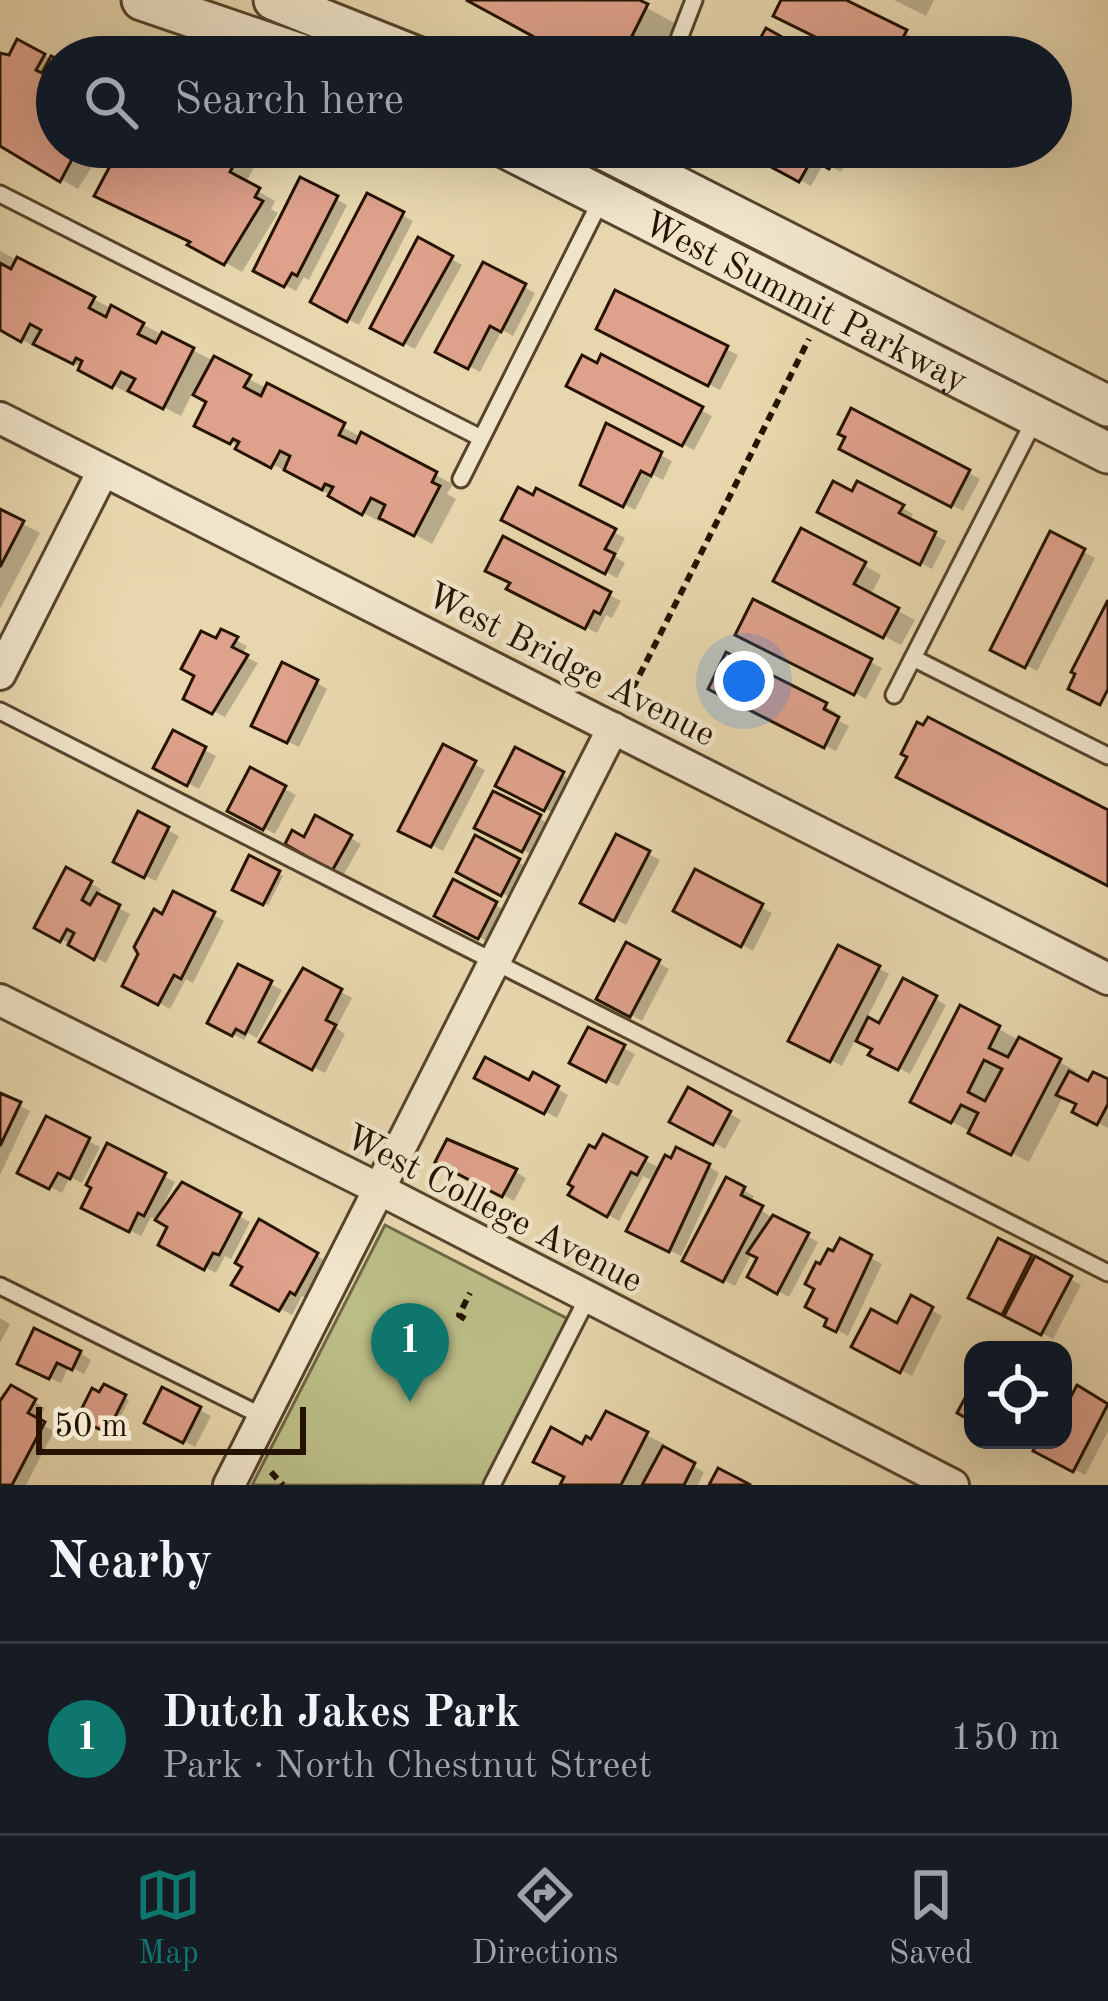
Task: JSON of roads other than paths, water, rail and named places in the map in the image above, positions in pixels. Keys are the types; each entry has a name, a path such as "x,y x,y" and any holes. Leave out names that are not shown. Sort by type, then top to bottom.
{"street":[{"path":"142,0 247,36"},
{"path":"274,0 364,36"},
{"name":"West Summit Parkway","path":"545,168 1108,453"},
{"path":"603,198 612,168"},
{"name":"West Summit Parkway","path":"650,168 1108,406"},
{"path":"1036,417 1055,379"},
{"name":"West Bridge Avenue","path":"0,418 1108,980"},
{"path":"0,674 104,471"},
{"path":"229,1485 613,728"},
{"name":"West College Avenue","path":"0,1000 953,1485"}],"lane":[{"path":"680,36 694,0"},
{"path":"0,194 482,438"},
{"path":"460,479 603,198"},
{"path":"894,695 1036,417"},
{"path":"914,658 1108,756"},
{"path":"0,711 1108,1273"},
{"path":"0,1286 265,1417"},
{"path":"492,1485 587,1299"}],"place":[{"name":"Dutch Jakes Park","path":"410,1402"}]}
